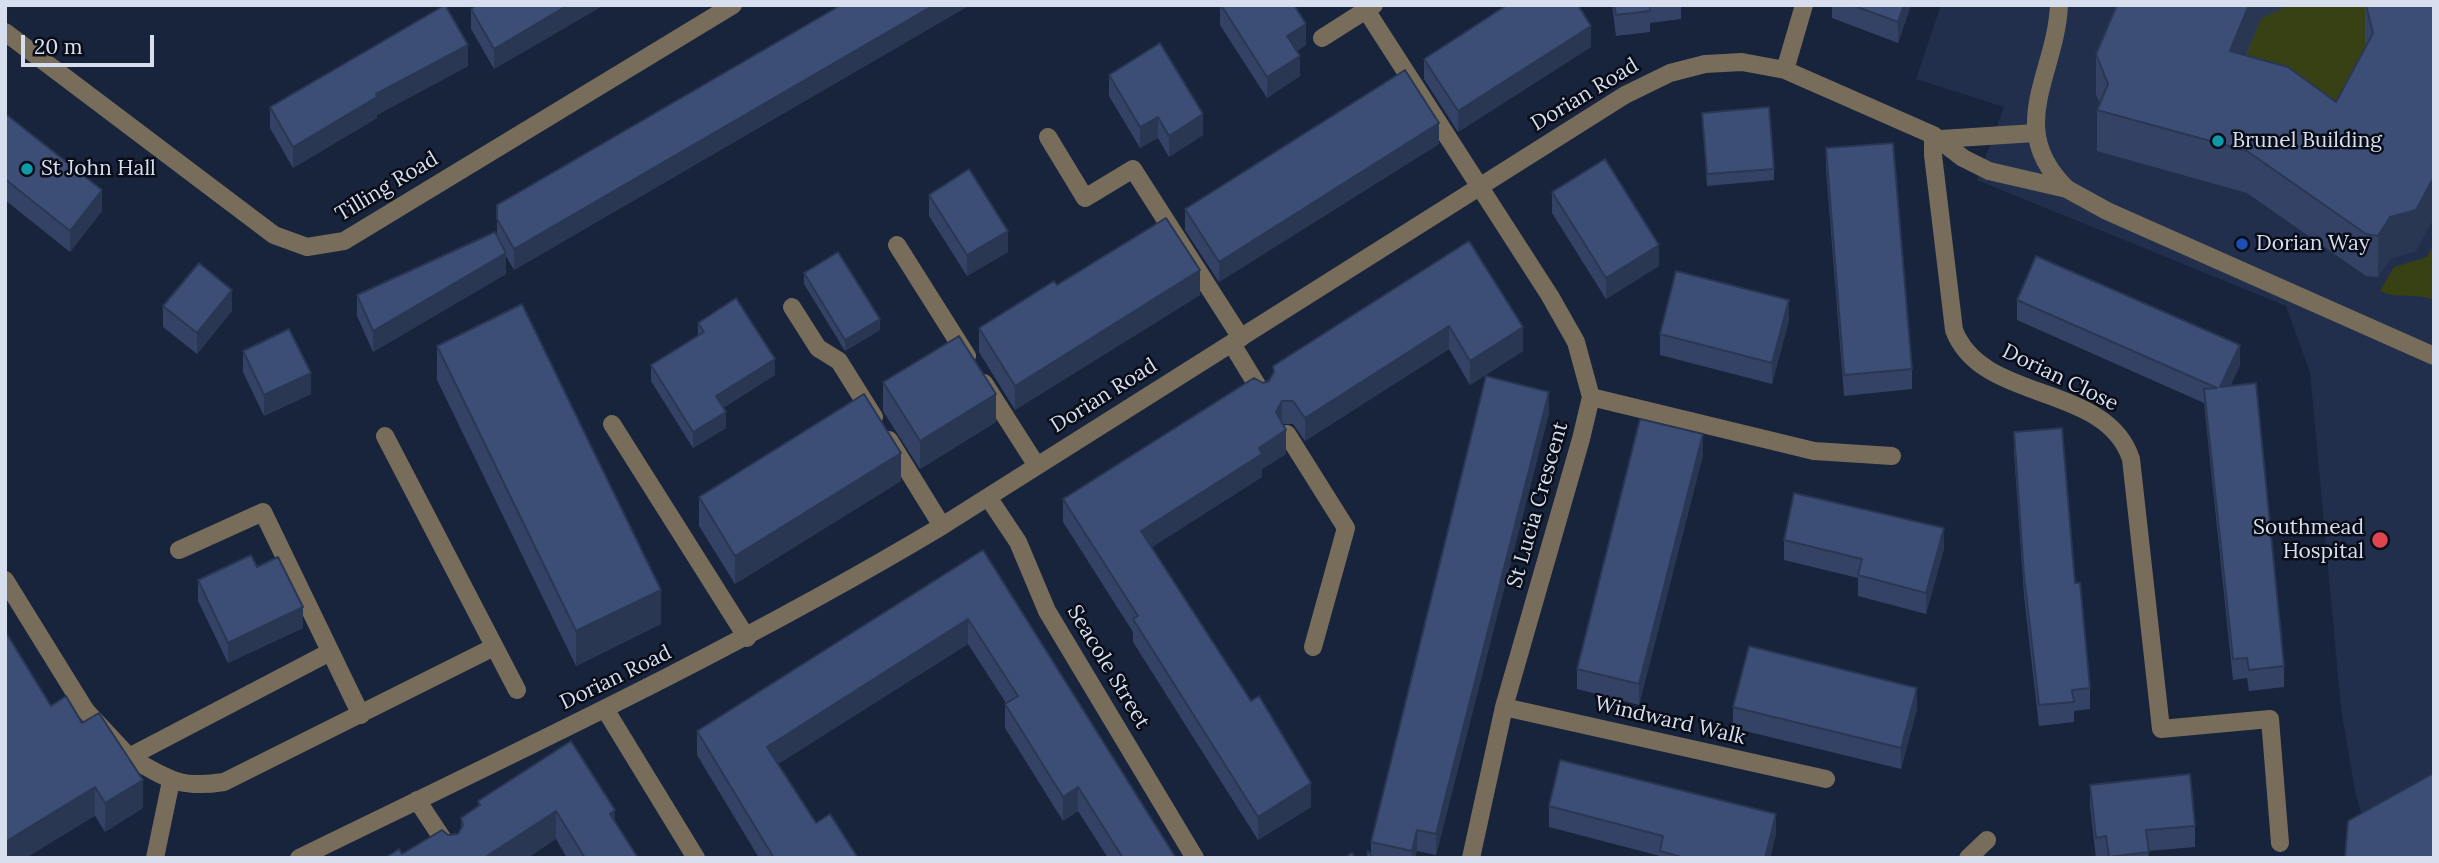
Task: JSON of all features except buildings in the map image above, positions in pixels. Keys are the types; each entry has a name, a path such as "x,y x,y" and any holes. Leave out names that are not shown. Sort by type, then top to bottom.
{"street":[{"name":"Tilling Road","path":"5,32 274,235 307,247 344,241 733,5"},
{"path":"1785,69 1804,5"},
{"path":"2059,5 2053,48 2035,112 2035,133 2046,166 2067,189"},
{"path":"1322,38 1370,8"},
{"name":"St Lucia Crescent","path":"1370,8 1478,187 1550,296 1576,342 1591,397 1504,707 1471,858"},
{"name":"Dorian Road","path":"299,858 747,638 943,526 1625,95 1670,73 1705,64 1742,62 1785,69 1937,137"},
{"path":"1937,137 2035,133"},
{"path":"1048,137 1085,198 1133,169 1236,341 1263,395"},
{"path":"1937,137 1963,158 1989,170 2067,189 2106,211 2434,356"},
{"name":"Dorian Close","path":"1937,137 1933,155 1954,330 1959,345 1971,358 1989,370 2099,418 2126,444 2131,459 2161,729 2270,719 2280,843"},
{"path":"897,245 1037,466"},
{"path":"792,307 818,348 839,361 943,526"},
{"path":"1591,397 1814,451 1892,456"},
{"path":"612,424 747,638"},
{"path":"1287,434 1346,528 1313,647"},
{"path":"385,436 517,690"},
{"name":"Seacole Street","path":"988,497 1018,541 1047,611 1195,858"},
{"path":"179,550 263,512 362,715"},
{"path":"5,580 86,711 129,757 171,781 196,786 225,782 494,647"},
{"path":"129,757 330,652"},
{"name":"Windward Walk","path":"1504,707 1826,779"},
{"path":"605,709 696,858"},
{"path":"155,858 171,781"},
{"path":"418,800 452,852"},
{"path":"1968,858 1987,840"}],"shaded area":[{"name":"Southmead Hospital","path":"1941,5 2434,5 2434,858 2371,850 2355,791 2341,709 2310,372 2286,306 1977,180 2004,107 1916,79"}],"green space":[{"path":"2288,5 2388,5 2373,74 2336,143 2230,93 2261,18"},
{"path":"2434,244 2434,300 2380,291 2394,267 2427,257"}],"place":[{"name":"Brunel Building","path":"2218,141"},
{"name":"St John Hall","path":"27,169"},
{"name":"Dorian Way","path":"2242,244"},
{"name":"Southmead Hospital","path":"2380,540"}]}
